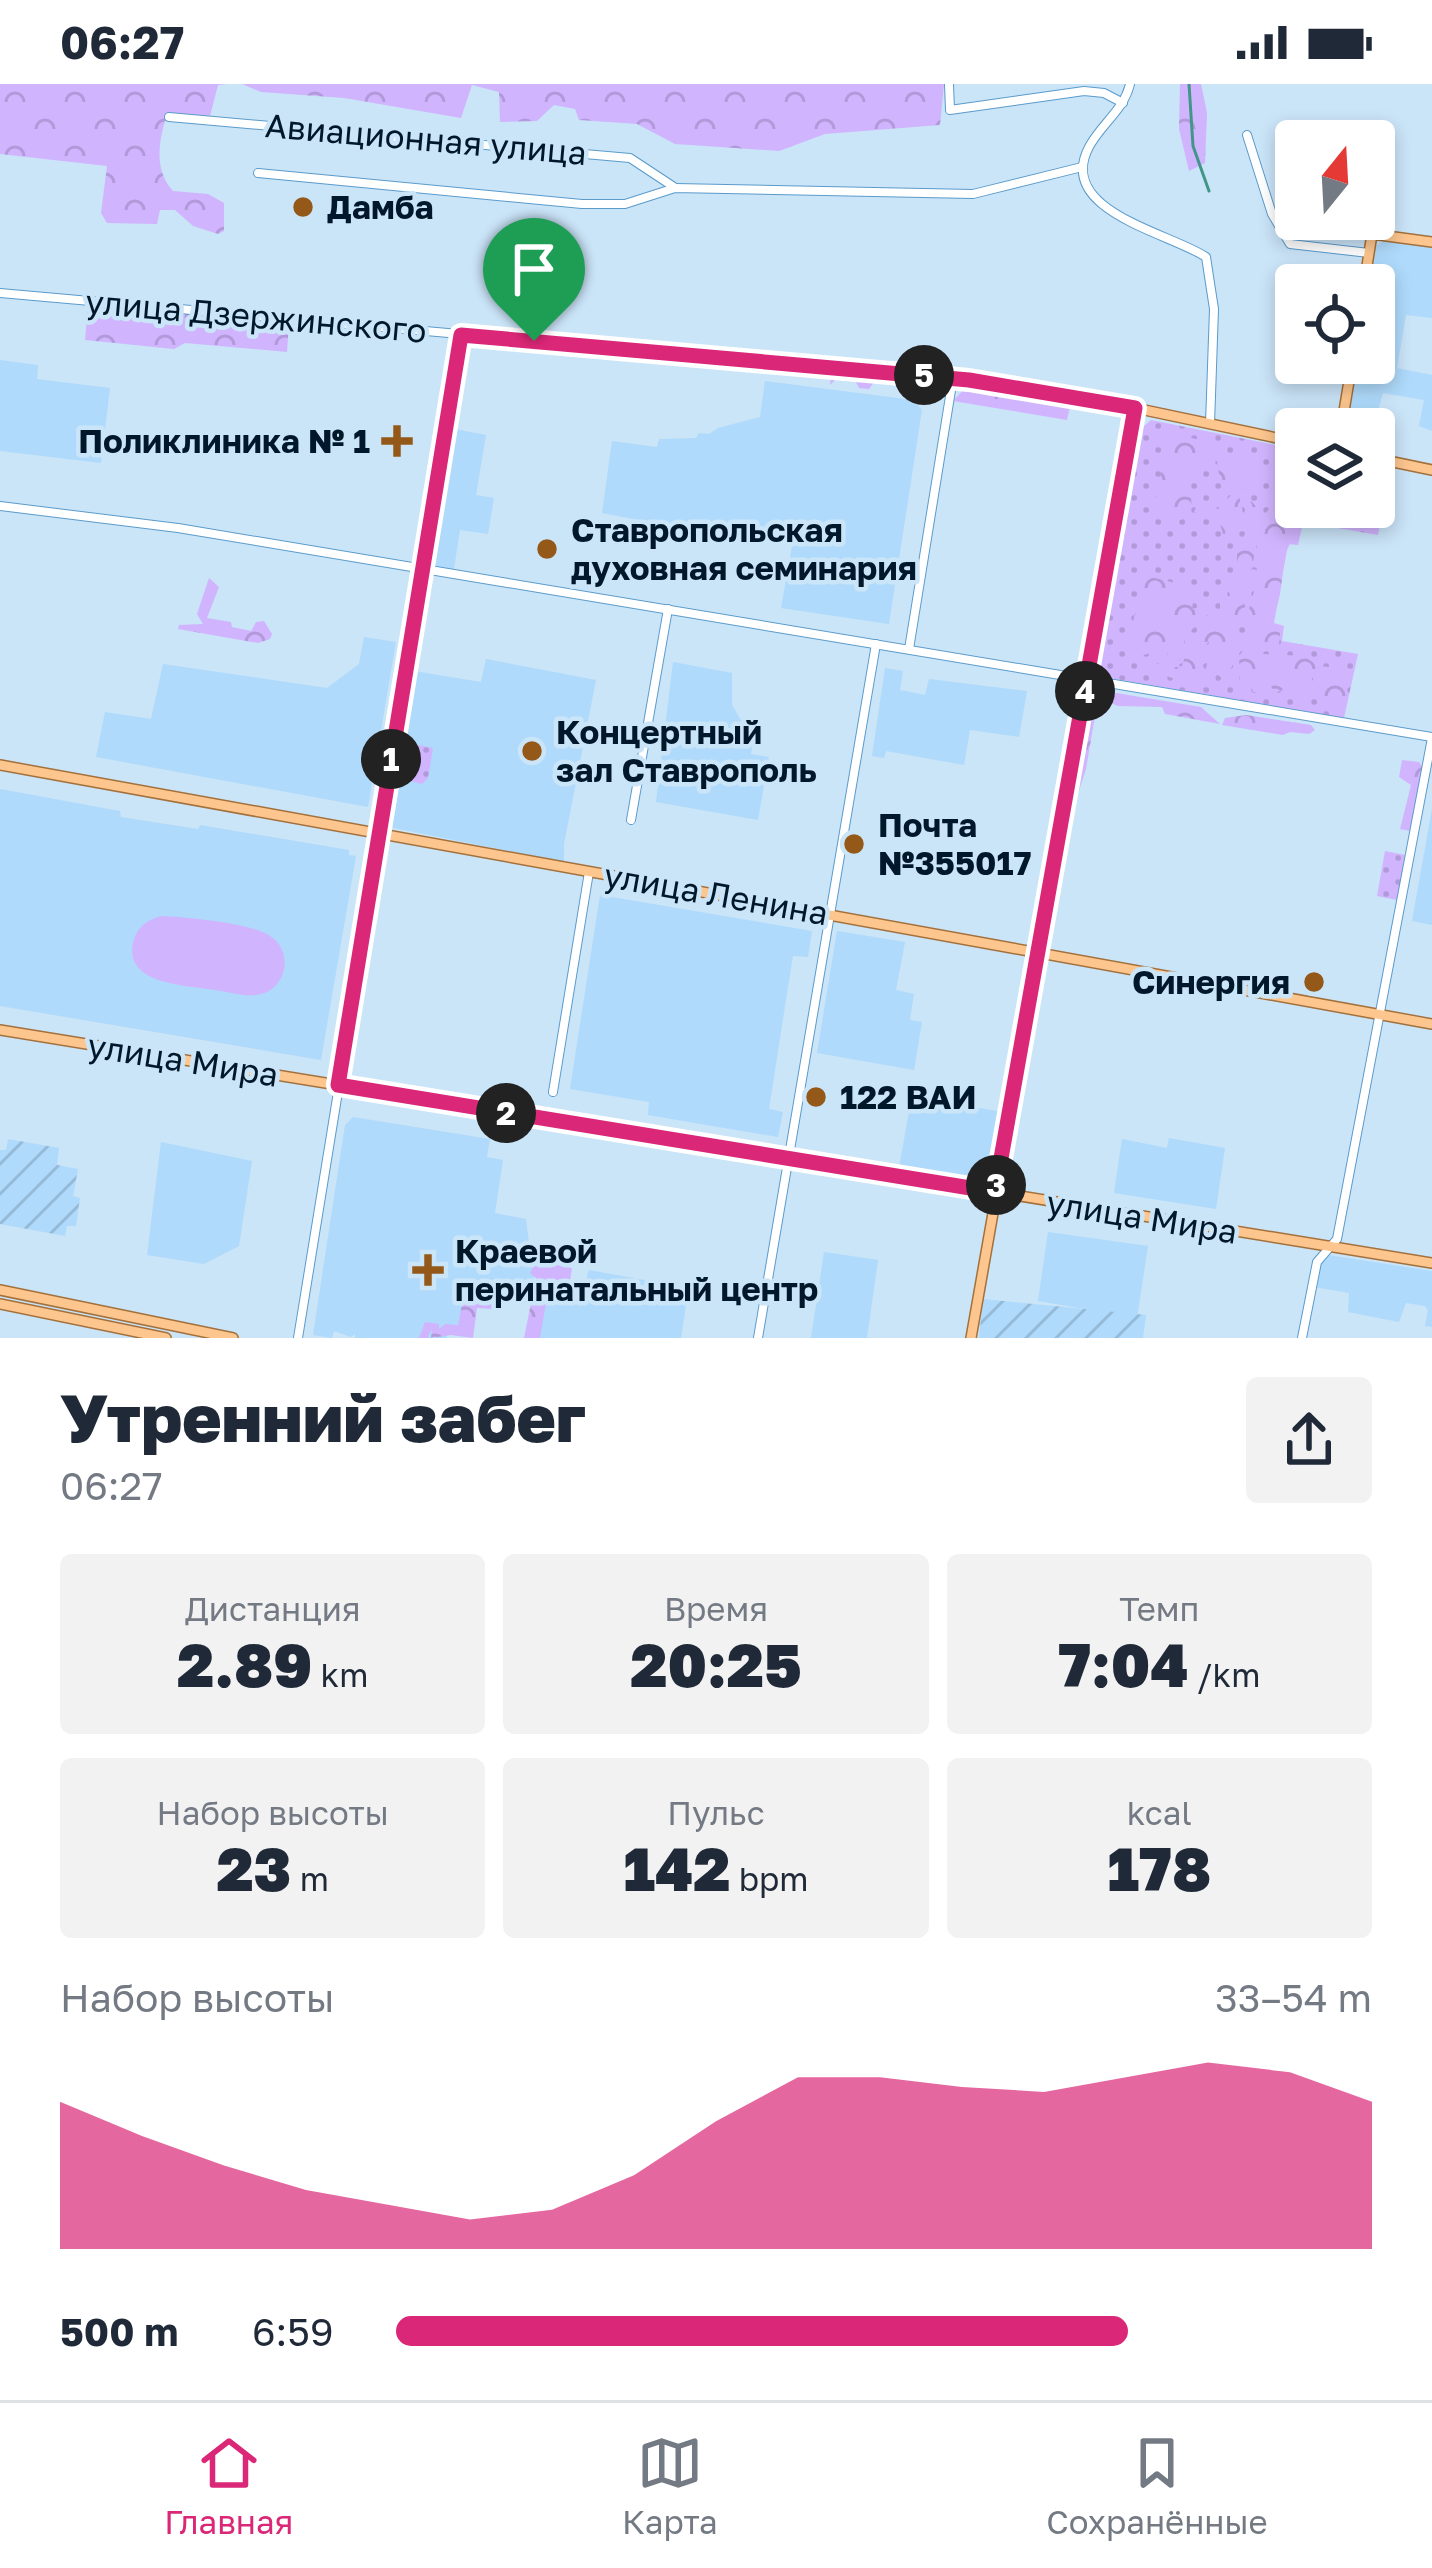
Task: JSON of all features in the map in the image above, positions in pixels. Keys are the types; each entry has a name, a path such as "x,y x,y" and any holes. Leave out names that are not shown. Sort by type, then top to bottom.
{"main road":[{"path":"1367,264 1372,234 1432,242"},
{"path":"971,1338 1135,408"},
{"name":"улица Дзержинского","path":"1135,408 1275,438"},
{"path":"1395,462 1432,470"},
{"name":"улица Ленина","path":"0,765 1432,1024"},
{"name":"улица Мира","path":"0,1030 1432,1263"},
{"path":"0,1290 233,1338"},
{"path":"0,1304 166,1338"}],"street":[{"path":"949,84 950,110 1084,91 1105,93 1123,103"},
{"path":"1130,84 1123,103 1091,142 1082,167 1088,188 1101,204 1206,256 1214,309 1210,424"},
{"name":"Авиационная улица","path":"169,117 630,158 675,188"},
{"path":"1247,135 1272,214 1290,244 1369,253"},
{"name":"Авиационная улица","path":"258,172 582,204 625,204 675,188 973,194 1082,167"},
{"name":"улица Дзержинского","path":"0,293 953,378 1135,408"},
{"path":"298,1338 461,335"},
{"path":"909,650 953,378"},
{"path":"0,506 82,514 1432,737 1337,1239 1317,1262 1302,1338"},
{"path":"631,820 668,609"},
{"path":"758,1338 876,644"},
{"path":"553,1093 589,872"}],"shaded area":[{"path":"1386,240 1432,245 1432,318 1406,315 1397,368 1432,375 1432,431 1419,426 1424,400 1383,393 1379,408 1347,408 1351,384 1395,384 1395,264 1370,264 1373,248"},
{"path":"0,360 38,365 37,379 110,388 101,463 0,451"},
{"path":"765,381 913,400 922,410 889,624 781,608 793,541 704,527 702,532 602,513 612,441 657,447 659,439 696,438 699,433 760,417"},
{"path":"449,428 486,435 476,495 494,498 488,534 460,530 454,569 433,566 428,557"},
{"path":"364,637 396,642 368,807 96,757 105,712 151,719 163,664 327,688 359,664"},
{"path":"486,659 596,680 564,862 384,826 408,670 481,682"},
{"path":"673,662 732,673 732,705 743,724 740,739 753,742 751,754 769,757 758,820 656,802"},
{"path":"885,668 903,671 900,690 925,695 929,679 1027,691 1019,737 970,730 964,765 886,751 884,758 872,756"},
{"path":"0,789 120,811 121,817 349,850 349,855 356,856 321,1060 0,1006"},
{"path":"1432,809 1432,925 1412,921"},
{"path":"600,895 812,931 808,957 793,956 769,1109 783,1112 778,1137 648,1115 649,1102 570,1089"},
{"path":"837,931 905,942 896,990 914,994 910,1020 922,1022 914,1070 817,1053"},
{"path":"912,1095 1001,1112 989,1182 981,1185 898,1173"},
{"path":"353,1117 490,1139 487,1157 503,1160 495,1213 526,1219 531,1259 536,1261 531,1302 516,1300 518,1285 498,1281 493,1308 476,1306 468,1329 449,1329 447,1338 355,1338 355,1334 334,1331 332,1338 313,1335 345,1125"},
{"path":"1169,1138 1225,1148 1216,1209 1114,1193 1122,1139 1167,1148"},
{"path":"8,1139 59,1148 57,1165 78,1169 73,1196 80,1198 76,1226 67,1226 65,1236 0,1224 0,1150 6,1150"},
{"path":"161,1142 252,1161 239,1246 204,1264 147,1255"},
{"path":"1048,1232 1148,1246 1137,1318 1038,1301"},
{"path":"824,1252 878,1260 867,1338 811,1338"},
{"path":"1328,1255 1432,1271 1432,1327 1425,1326 1425,1306 1406,1303 1399,1322 1348,1312 1349,1293 1314,1287 1319,1265"},
{"path":"589,1270 688,1292 681,1338 533,1338 542,1281 584,1287"},
{"path":"983,1299 1146,1315 1143,1338 979,1338"}],"green space":[{"path":"0,84 227,84 218,85 210,116 178,114 165,121 160,148 163,175 173,191 208,194 224,203 224,231 218,234 193,226 175,210 160,210 157,224 107,223 101,213 107,166 0,154"},
{"path":"242,84 944,84 940,125 825,134 779,151 675,144 637,124 579,120 575,109 554,105 537,121 500,122 499,92 472,85 461,118 344,98 261,92"},
{"path":"1180,84 1201,84 1207,113 1205,163 1189,171 1179,129"},
{"path":"88,304 289,323 287,352 185,343 174,349 85,340"},
{"path":"832,368 929,378 927,394 900,392 895,384 874,382 869,389 859,388 855,380 837,378 830,385"},
{"path":"967,386 1071,402 1067,420 953,401"},
{"path":"1151,420 1275,445 1275,528 1302,528 1298,545 1288,544 1274,623 1284,626 1282,641 1358,654 1344,718 1098,676 1108,587 1114,586 1127,512 1122,508 1135,434"},
{"path":"1169,434 1218,443 1227,453 1263,458 1260,493 1243,488 1239,495 1241,531 1223,534 1218,517 1194,512 1197,505 1218,509 1232,494 1220,482 1217,461 1202,464 1203,481 1195,477 1189,484 1192,506 1181,520 1163,518 1152,509 1165,450 1160,442"},
{"path":"1275,495 1275,528 1299,528 1286,554 1271,620 1280,633 1279,645 1258,648 1263,654 1304,656 1318,666 1350,669 1345,706 1331,707 1313,698 1313,677 1304,695 1287,688 1275,693 1268,681 1262,693 1240,684 1239,656 1250,642 1250,605 1264,571 1259,535 1250,575 1252,569 1257,570 1255,580 1250,580 1241,600 1246,621 1236,630 1234,662 1225,681 1214,671 1217,686 1204,681 1211,639 1198,682 1145,668 1160,663 1170,668 1182,666 1186,653 1202,638 1196,626 1185,635 1179,661 1167,659 1168,648 1126,656 1142,579 1147,576 1195,588 1192,609 1201,607 1207,616 1220,614 1220,600 1230,596 1237,546 1250,527 1244,513 1251,501 1265,515"},
{"path":"1338,528 1379,528 1378,535"},
{"path":"209,578 219,587 207,618 251,631 256,622 264,621 270,639 258,643 178,629 179,625 203,624 197,614"},
{"path":"1098,690 1201,707 1220,724 1165,714 1162,707 1118,706 1098,698 1086,769 1074,806 1090,695"},
{"path":"1246,715 1311,725 1315,730 1283,735 1222,725 1225,718"},
{"path":"408,743 433,748 428,778 422,784 402,779"},
{"path":"1402,760 1419,762 1424,769 1410,831 1400,829 1411,785 1399,777"},
{"path":"1385,851 1405,855 1397,900 1377,896"},
{"path":"161,916 261,931 282,950 282,976 270,990 250,995 173,984 146,974 132,954 134,939 144,924"},
{"path":"537,1261 572,1268 570,1281 550,1280 540,1338 524,1338 536,1278 530,1273"},
{"path":"487,1292 494,1297 493,1309 477,1308 473,1338 431,1338 432,1329 427,1338 419,1338 425,1322 439,1324 439,1329 445,1324 458,1325 462,1305 481,1300"}],"waterway":[{"path":"1189,84 1193,146 1209,191"}],"place":[{"name":"Дамба","path":"303,207"},
{"name":"Поликлиника № 1","path":"397,441"},
{"name":"Ставропольская духовная семинария","path":"547,549"},
{"name":"Концертный зал Ставрополь","path":"532,751"},
{"name":"Почта №355017","path":"854,844"},
{"name":"Синергия","path":"1314,982"},
{"name":"122 ВАИ","path":"816,1097"},
{"name":"Краевой перинатальный центр","path":"428,1270"}],"route":[{"path":"461,335 534,341 969,380 1135,408 995,1192 338,1085 461,335"}]}
